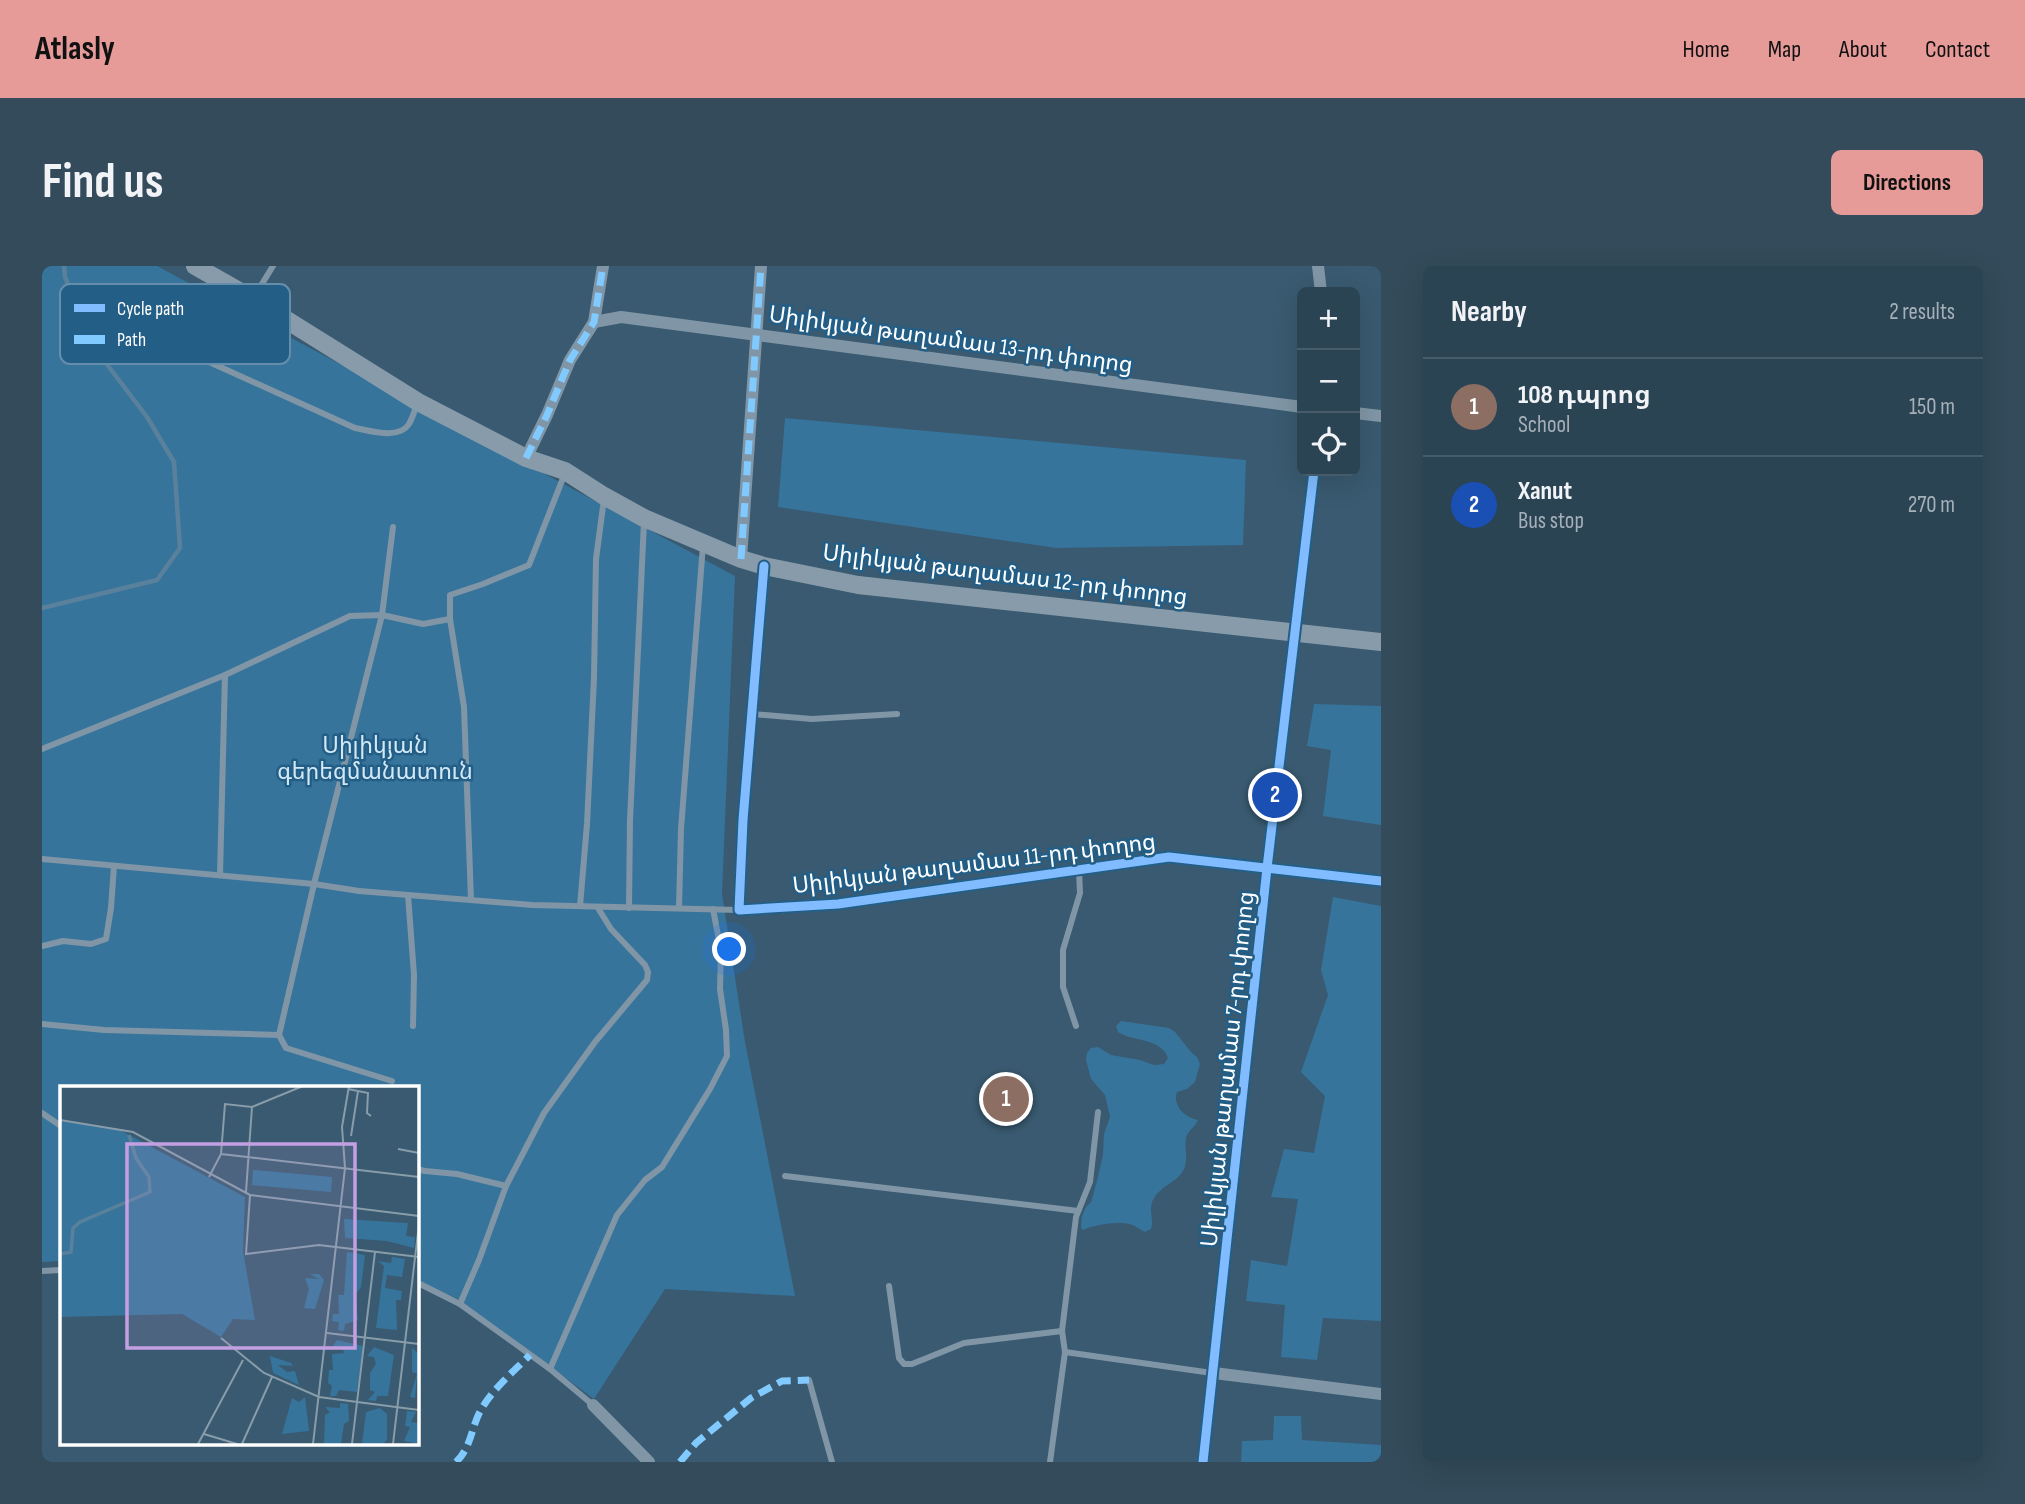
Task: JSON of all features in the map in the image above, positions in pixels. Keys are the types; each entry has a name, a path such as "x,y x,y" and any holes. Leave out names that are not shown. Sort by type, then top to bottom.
{"main road":[{"name":"Սիլիկյան թաղամաս 12-րդ փողոց","path":"195,266 227,284"},
{"name":"Սիլիկյան թաղամաս 12-րդ փողոց","path":"290,322 418,402 526,458 565,471 644,518 764,566 858,585 1381,642"}],"street":[{"path":"526,458 570,360 594,322 603,266"},
{"path":"741,559 761,266"},
{"path":"1318,266 1320,287"},
{"name":"Սիլիկյան թաղամաս 13-րդ փողոց","path":"594,322 621,317 1297,406"},
{"path":"1360,414 1381,416"},
{"name":"Սիլիկյան թաղամաս 7-րդ փողոց","path":"1203,1462 1267,868 1313,476"},
{"path":"739,910 743,820 764,566"},
{"name":"Սիլիկյան թաղամաս 11-րդ փողոց","path":"739,910 838,904 1169,857 1381,881"},
{"path":"1214,1373 1381,1394"},
{"path":"593,1405 649,1462"}],"lane":[{"path":"262,284 273,266"},
{"path":"216,364 355,428 375,432 396,432 408,426 418,402"},
{"path":"471,900 464,707 450,620 450,595 529,565 565,471"},
{"path":"580,906 594,678 596,559 604,496"},
{"path":"629,908 630,820 644,518"},
{"path":"392,1081 286,1048 279,1035 382,615 393,527"},
{"path":"680,908 681,829 704,543"},
{"path":"42,749 225,675 350,615 382,615 423,624 450,620"},
{"path":"220,875 225,675"},
{"path":"751,714 812,719 897,714"},
{"path":"42,859 314,884 359,891 532,905 739,910"},
{"path":"42,946 64,941 91,944 106,939 114,866"},
{"path":"1076,1026 1063,987 1063,950 1080,893 1079,870"},
{"path":"408,895 414,975 413,1026"},
{"path":"460,1304 506,1186 544,1114 595,1042 647,980 645,965 611,929 598,908"},
{"path":"550,1369 617,1216 645,1180 663,1167 727,1056 720,989 721,951 713,909"},
{"path":"42,1024 104,1030 279,1035"},
{"path":"1050,1462 1065,1352 1062,1331 1076,1217 1090,1182 1098,1112"},
{"path":"42,1113 60,1125"},
{"path":"418,1169 457,1174 506,1186"},
{"path":"785,1175 1078,1211"},
{"path":"42,1271 60,1270"},
{"path":"418,1283 460,1304 550,1369 593,1405"},
{"path":"889,1286 899,1358 904,1364 912,1364 964,1343 1062,1331"},
{"path":"1065,1352 1214,1373"},
{"path":"809,1380 832,1462"}],"green space":[{"name":"Սիլիկյան գերեզմանատուն","path":"42,266 157,266 191,284 60,284 60,364 290,364 290,337 735,576 722,894 745,1042 795,1296 665,1289 594,1399 458,1299 418,1281 418,1086 60,1086 60,1261 42,1262"},
{"path":"785,418 1246,460 1243,545 1056,548 778,507"},
{"path":"1314,704 1381,706 1381,825 1323,816 1331,750 1307,746"},
{"path":"1333,897 1381,906 1381,1321 1323,1318 1317,1360 1281,1357 1285,1305 1246,1301 1251,1260 1287,1266 1298,1199 1271,1197 1284,1149 1314,1153 1325,1096 1301,1072 1328,995 1321,970"},
{"path":"1121,1021 1169,1028 1197,1057 1200,1064 1195,1082 1187,1089 1177,1092 1176,1102 1189,1117 1198,1120 1186,1138 1186,1163 1183,1171 1159,1192 1152,1202 1151,1229 1145,1232 1131,1225 1118,1223 1082,1230 1082,1216 1091,1202 1096,1185 1103,1155 1104,1134 1110,1117 1105,1095 1091,1079 1087,1053 1091,1048 1098,1047 1111,1055 1154,1065 1164,1064 1168,1058 1159,1047 1118,1032 1116,1026"},
{"path":"1274,1416 1301,1416 1302,1440 1381,1445 1381,1462 1241,1462 1242,1441 1273,1440"}],"waterway":[{"path":"64,266 68,284"},
{"path":"42,608 157,580 180,548 174,462 147,417 107,364"}],"marked path":[{"path":"526,458 570,360 594,322 603,266"},
{"path":"741,559 761,266"},
{"path":"456,1462 465,1450 478,1415 487,1401 530,1355"},
{"path":"680,1462 696,1443 751,1398 782,1381 809,1380"}],"cycle path":[{"path":"1203,1462 1267,868 1313,476"},
{"path":"764,566 743,820 739,910 838,904 1169,857 1381,881"}],"place":[{"name":"Xanut","path":"1275,795"},
{"name":"108 դպրոց","path":"1006,1099"}]}
